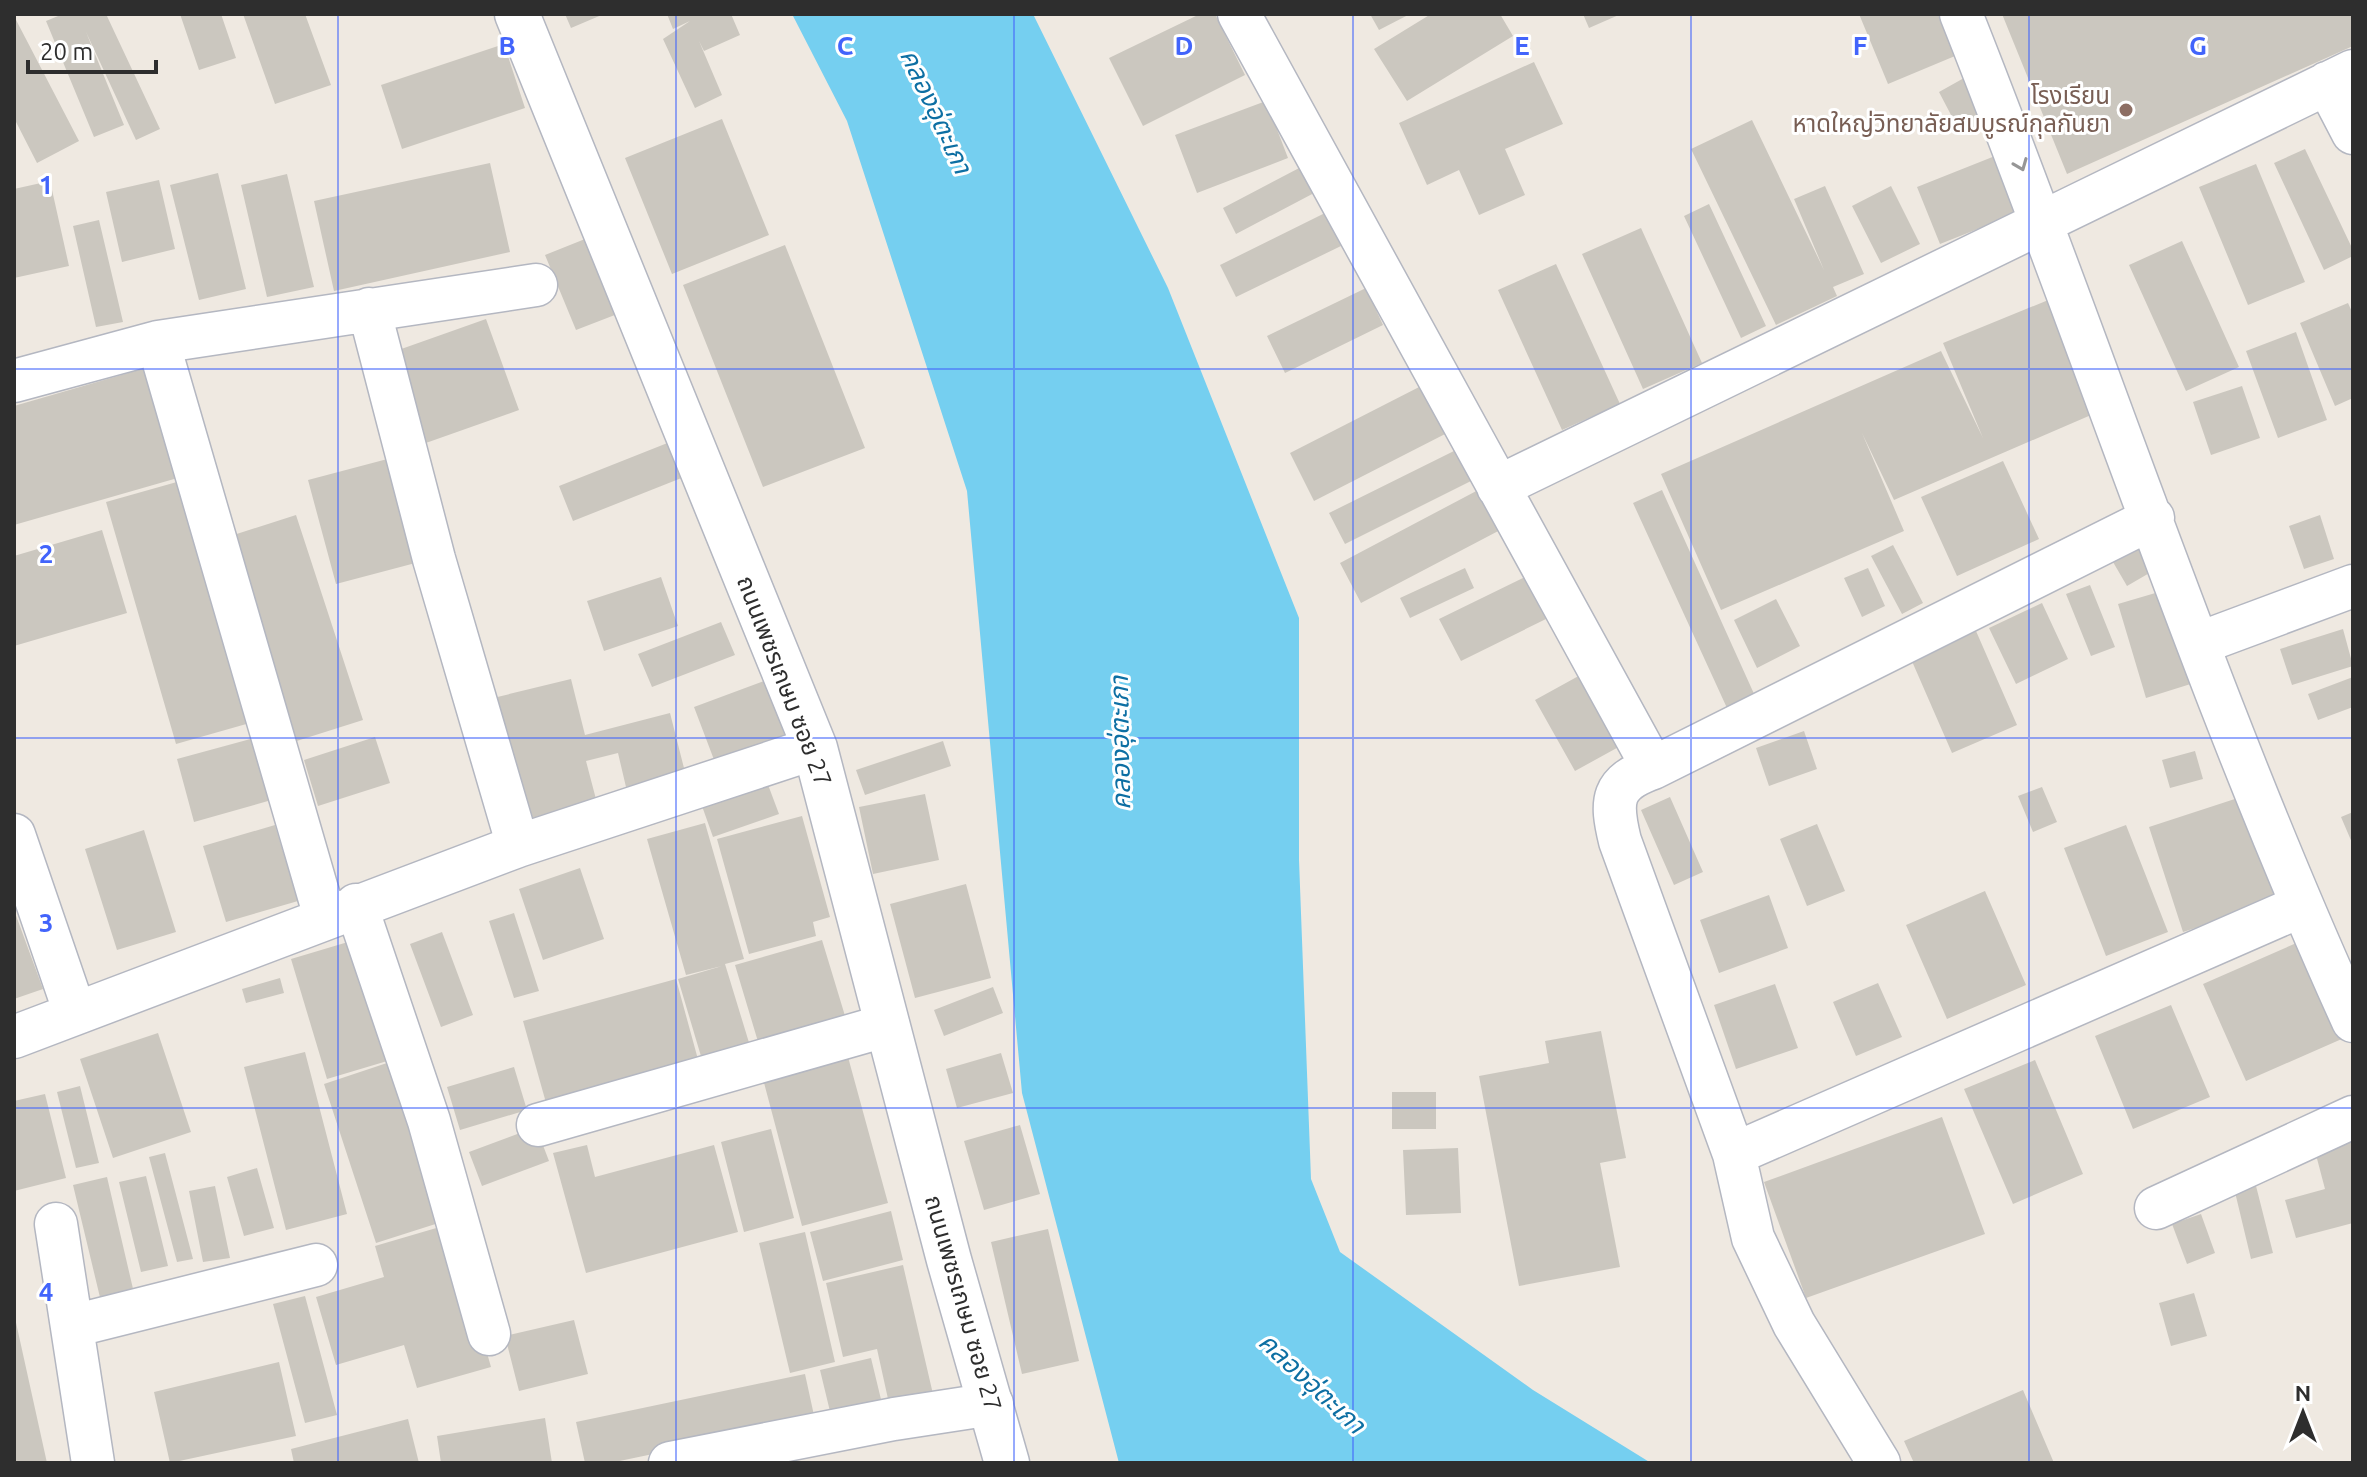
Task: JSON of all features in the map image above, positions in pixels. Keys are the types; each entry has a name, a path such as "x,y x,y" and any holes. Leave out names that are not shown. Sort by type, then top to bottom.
{"street":[{"name":"ถนนเพชรเกษม ซอย 27","path":"517,14 815,748 949,1260 1007,1463"},
{"path":"1239,14 1653,768"},
{"path":"1961,14 2044,223 2301,906 2353,1021"},
{"path":"1498,487 2340,77 2353,133"},
{"path":"14,381 158,342 536,285"},
{"path":"369,309 434,559 518,846"},
{"path":"158,342 341,911 429,1121 489,1334"},
{"path":"1879,1463 1794,1324 1758,1250 1734,1154 1620,841 1614,816 1616,791 1629,776 1653,768 2153,518"},
{"path":"2200,643 2353,586"},
{"path":"14,1037 518,846 815,748"},
{"path":"14,835 75,1013"},
{"path":"1734,1154 2301,906"},
{"path":"538,1125 888,1025"},
{"path":"2156,1208 2353,1117"},
{"path":"56,1224 93,1463"},
{"path":"73,1326 316,1265"},
{"path":"670,1463 866,1424 992,1404"}],"water":[{"name":"คลองอุ่ตะเภา","path":"792,14 1033,14 1168,288 1299,618 1299,860 1311,1179 1340,1252 1533,1390 1651,1463 1119,1463 1022,1093 967,491 847,121"}],"building":[{"path":"63,14 106,14 160,129 136,140 86,32 124,125 94,137 46,21"},
{"path":"180,14 221,14 236,58 199,70"},
{"path":"243,14 305,14 331,85 275,104"},
{"path":"565,14 604,14 571,28"},
{"path":"667,14 731,14 740,35 704,51 699,41 722,95 695,108 663,39 690,21 673,29"},
{"path":"1200,14 1215,14 1245,75 1143,126 1109,58"},
{"path":"1370,14 1410,14 1379,30"},
{"path":"1431,14 1500,14 1513,36 1407,101 1374,49"},
{"path":"1583,14 1621,14 1589,28"},
{"path":"1859,14 1938,14 1955,56 1888,84"},
{"name":"โรงเรียน หาดใหญ่วิทยาลัยสมบูรณ์กุลกันยา","path":"2002,14 2353,14 2353,46 2067,174"},
{"path":"14,16 79,141 37,163 14,118"},
{"path":"504,44 525,108 402,149 381,85"},
{"path":"1534,62 1563,124 1505,149 1525,195 1479,215 1459,170 1427,185 1399,123"},
{"path":"1964,78 1987,120 1961,134 1939,92"},
{"path":"1266,101 1288,158 1197,193 1175,135"},
{"path":"722,119 769,235 672,274 625,158"},
{"path":"1752,120 1824,270 1794,199 1825,186 1864,274 1833,287 1837,296 1776,325 1691,149"},
{"path":"2305,149 2353,250 2353,256 2324,270 2274,163"},
{"path":"1995,156 2018,213 1940,244 1917,187"},
{"path":"490,163 510,252 334,291 314,201"},
{"path":"2256,164 2305,282 2248,305 2199,187"},
{"path":"1303,166 1316,192 1236,234 1223,208"},
{"path":"218,173 246,289 199,300 170,185"},
{"path":"287,174 314,287 267,297 241,185"},
{"path":"159,180 175,249 122,262 106,192"},
{"path":"50,181 69,266 14,278 14,189"},
{"path":"1891,186 1920,244 1881,263 1852,206"},
{"path":"1709,204 1766,326 1741,338 1684,216"},
{"path":"1325,213 1341,246 1236,297 1220,265"},
{"path":"99,220 123,322 96,327 73,226"},
{"path":"1641,228 1702,363 1643,389 1582,254"},
{"path":"590,237 620,313 576,330 545,255"},
{"path":"2182,241 2239,367 2186,391 2129,265"},
{"path":"785,245 865,448 763,487 683,285"},
{"path":"1556,264 1620,404 1562,430 1498,290"},
{"path":"1366,288 1383,325 1285,373 1267,336"},
{"path":"2058,296 2105,409 1894,500 1862,433 1904,531 1721,610 1661,474 1941,351 1983,438 1943,343"},
{"path":"2348,303 2353,314 2353,398 2335,406 2300,323"},
{"path":"486,319 519,410 423,444 390,353"},
{"path":"2296,332 2327,420 2278,438 2246,351"},
{"path":"156,365 188,475 14,525 14,406"},
{"path":"1425,384 1449,432 1314,501 1290,453"},
{"path":"2242,386 2260,438 2211,455 2193,402"},
{"path":"670,442 684,477 573,521 559,486"},
{"path":"1462,447 1477,478 1345,544 1329,513"},
{"path":"395,457 423,561 336,584 308,480"},
{"path":"2003,461 2039,539 1957,576 1921,497"},
{"path":"191,478 260,720 176,744 106,502"},
{"path":"1482,488 1504,528 1361,603 1340,563"},
{"path":"1662,490 1755,696 1727,708 1633,503"},
{"path":"296,515 363,720 284,745 218,540"},
{"path":"2320,515 2334,559 2304,569 2289,526"},
{"path":"102,530 127,613 14,646 14,556"},
{"path":"2144,544 2158,568 2127,586 2113,562"},
{"path":"1893,545 1923,603 1902,614 1871,556"},
{"path":"1465,568 1474,588 1410,618 1400,598"},
{"path":"1868,568 1885,606 1862,617 1844,578"},
{"path":"661,577 678,626 604,651 587,601"},
{"path":"1525,577 1546,619 1461,661 1439,619"},
{"path":"2090,585 2115,647 2091,656 2066,594"},
{"path":"2169,589 2197,682 2146,698 2118,604"},
{"path":"1776,599 1800,646 1757,668 1734,620"},
{"path":"2042,603 2068,659 2016,684 1989,628"},
{"path":"721,622 735,655 652,687 638,654"},
{"path":"2343,629 2353,666 2292,685 2280,649"},
{"path":"1976,631 2017,725 1952,753 1911,659"},
{"path":"1584,673 1624,744 1575,771 1535,700"},
{"path":"2353,677 2353,707 2318,720 2308,694"},
{"path":"571,679 585,735 670,713 685,772 626,787 618,753 586,761 597,803 521,822 489,699"},
{"path":"767,680 789,738 716,765 694,707"},
{"path":"1804,731 1817,769 1769,786 1756,748"},
{"path":"258,737 275,799 194,822 177,759"},
{"path":"375,737 390,783 318,806 304,760"},
{"path":"943,741 951,766 865,795 856,770"},
{"path":"2195,751 2203,779 2170,788 2162,760"},
{"path":"767,782 779,814 713,837 702,806"},
{"path":"2042,787 2057,822 2033,832 2018,796"},
{"path":"925,794 939,860 873,874 859,807"},
{"path":"2244,796 2279,901 2183,932 2149,827"},
{"path":"1670,797 1703,872 1674,885 1641,810"},
{"path":"2353,812 2353,845 2341,817"},
{"path":"802,816 830,917 813,922 816,936 749,954 717,839"},
{"path":"705,823 744,959 725,964 754,1059 706,1073 678,979 722,966 686,975 647,839"},
{"path":"1817,824 1845,891 1807,906 1780,839"},
{"path":"275,825 298,901 226,922 203,846"},
{"path":"2126,825 2168,932 2106,956 2064,848"},
{"path":"144,830 176,932 117,950 85,849"},
{"path":"580,868 604,939 543,960 519,889"},
{"path":"966,884 991,978 915,998 890,904"},
{"path":"1985,891 2026,985 1947,1019 1906,925"},
{"path":"1769,895 1788,948 1719,973 1700,920"},
{"path":"14,910 43,989 14,999"},
{"path":"514,913 539,991 514,998 489,921"},
{"path":"442,932 473,1015 441,1027 410,944"},
{"path":"358,939 394,1059 327,1079 291,959"},
{"path":"822,940 849,1029 762,1055 735,965"},
{"path":"2301,941 2344,1038 2246,1081 2203,984"},
{"path":"280,978 284,993 246,1003 242,989"},
{"path":"676,979 702,1074 550,1117 523,1021"},
{"path":"1878,983 1902,1037 1856,1056 1833,1002"},
{"path":"1775,984 1798,1048 1736,1069 1714,1005"},
{"path":"993,987 1003,1013 944,1036 934,1010"},
{"path":"2171,1005 2210,1097 2133,1129 2095,1036"},
{"path":"1601,1031 1626,1158 1600,1163 1620,1267 1519,1286 1479,1076 1549,1063 1545,1041"},
{"path":"158,1033 191,1132 113,1158 80,1059"},
{"path":"305,1052 347,1214 286,1230 244,1067"},
{"path":"1001,1053 1013,1093 957,1108 946,1069"},
{"path":"848,1057 888,1203 802,1226 763,1079"},
{"path":"396,1060 448,1220 376,1243 324,1084"},
{"path":"2035,1060 2083,1174 2013,1204 1964,1089"},
{"path":"514,1067 527,1110 460,1130 447,1087"},
{"path":"80,1086 99,1163 76,1168 57,1092"},
{"path":"1392,1092 1436,1092 1436,1129 1392,1129"},
{"path":"45,1094 66,1178 14,1191 14,1101"},
{"path":"1942,1117 1985,1234 1806,1298 1764,1182"},
{"path":"1020,1125 1040,1194 984,1210 964,1141"},
{"path":"536,1127 549,1161 482,1186 469,1152"},
{"path":"771,1129 794,1218 744,1232 721,1142"},
{"path":"2353,1141 2353,1223 2296,1238 2285,1200 2325,1189 2315,1151"},
{"path":"587,1145 595,1177 714,1145 738,1232 586,1273 553,1153"},
{"path":"1458,1148 1461,1213 1406,1215 1403,1150"},
{"path":"165,1153 193,1259 177,1262 149,1157"},
{"path":"257,1168 274,1228 244,1236 227,1177"},
{"path":"146,1176 168,1266 141,1272 119,1182"},
{"path":"107,1177 137,1306 104,1314 73,1185"},
{"path":"2255,1182 2273,1253 2251,1259 2234,1188"},
{"path":"215,1186 230,1258 203,1262 189,1191"},
{"path":"891,1211 903,1260 823,1281 810,1232"},
{"path":"2201,1214 2215,1253 2187,1264 2172,1224"},
{"path":"450,1224 491,1367 417,1388 404,1345 336,1365 316,1297 384,1277 375,1246"},
{"path":"1048,1229 1079,1361 1022,1374 991,1242"},
{"path":"805,1232 835,1362 790,1373 759,1243"},
{"path":"903,1265 936,1407 892,1417 877,1349 843,1357 826,1283"},
{"path":"2194,1293 2207,1336 2171,1346 2159,1303"},
{"path":"305,1296 337,1415 305,1423 273,1304"},
{"path":"15,1318 47,1463 14,1463"},
{"path":"574,1320 588,1374 519,1391 505,1336"},
{"path":"871,1358 885,1416 834,1428 820,1370"},
{"path":"279,1362 296,1436 170,1463 154,1392"},
{"path":"805,1374 815,1420 610,1463 585,1463 576,1422"},
{"path":"2023,1390 2054,1463 1914,1463 1904,1441"},
{"path":"545,1418 552,1463 441,1463 437,1436"},
{"path":"408,1419 419,1463 294,1463 291,1449"}],"place":[{"name":"โรงเรียน หาดใหญ่วิทยาลัยสมบูรณ์กุลกันยา","path":"2126,110"}]}
